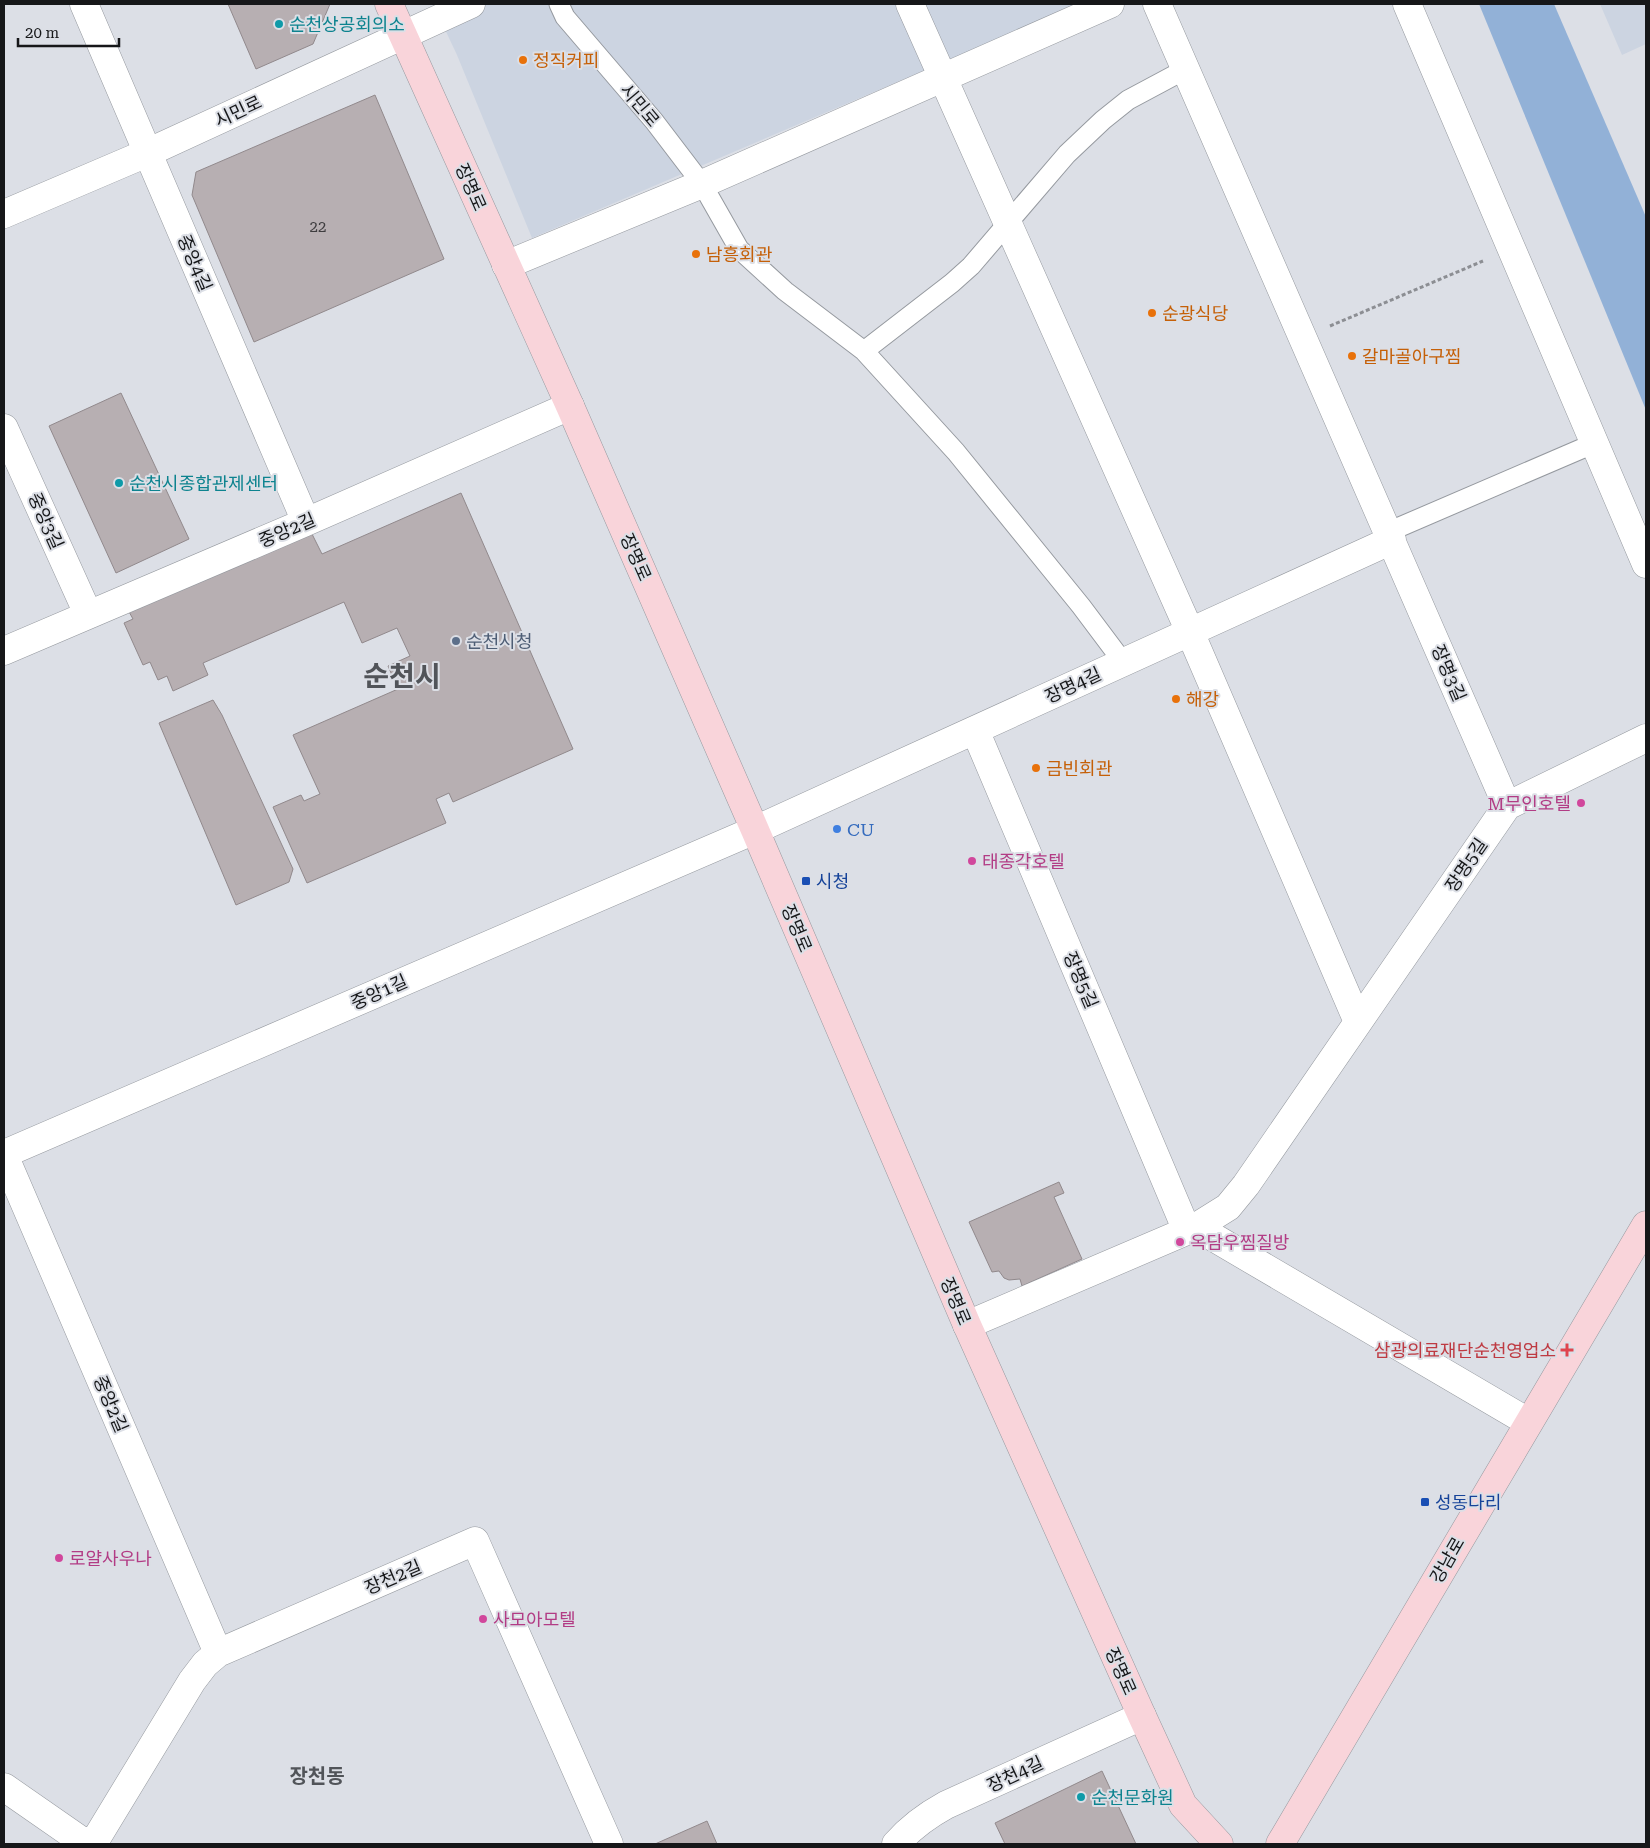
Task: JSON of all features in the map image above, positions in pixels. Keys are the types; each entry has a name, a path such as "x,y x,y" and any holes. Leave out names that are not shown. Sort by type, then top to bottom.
{"street":[{"name":"중앙4길","path":"84,4 306,522"},
{"name":"장명로","path":"389,4 570,406 755,830 967,1325 1182,1805 1219,1844"},
{"name":"시민로","path":"4,214 147,153 471,4"},
{"path":"910,4 1190,632 1358,1022"},
{"path":"506,265 702,184 944,79 1110,4"},
{"name":"장명3길","path":"1157,4 1507,806"},
{"path":"1407,4 1646,564"},
{"name":"중앙2길","path":"4,651 306,522 570,406"},
{"name":"중앙3길","path":"4,428 88,614"},
{"name":"장명4길","path":"755,830 1190,632 1390,536"},
{"name":"장명5길","path":"975,730 1191,1229"},
{"path":"1507,806 1646,738"},
{"name":"장명5길","path":"967,1325 1191,1229 1228,1207 1246,1185 1507,806"},
{"name":"중앙1길","path":"4,1154 755,830"},
{"name":"중앙2길","path":"4,1154 218,1653"},
{"name":"강남로","path":"1280,1844 1646,1225"},
{"path":"1191,1229 1528,1422"},
{"name":"장천2길","path":"93,1844 192,1681 205,1664 218,1653 475,1541 609,1844"},
{"name":"장천4길","path":"896,1844 907,1831 946,1805 1142,1716"},
{"path":"4,1787 86,1844"}],"lane":[{"name":"시민로","path":"559,4 565,17 654,121 702,184 739,249 785,291 864,351 956,452 1081,606 1123,662"},
{"path":"864,351 971,266 1007,221 1067,154 1103,120 1135,95 1186,69"},
{"path":"1390,536 1595,443"}],"path":[{"path":"1303,338 1512,249"}],"shaded area":[{"path":"433,4 1080,4 532,238 457,55"},
{"path":"1600,4 1646,4 1646,44 1622,55"}],"water":[{"path":"1479,4 1554,4 1646,217 1646,410"}],"building":[{"name":"순천상공회의소","path":"228,4 330,4 313,44 256,69"},
{"path":"375,95 444,259 254,342 192,195 196,172"},
{"name":"순천시종합관제센터","path":"121,393 189,539 116,573 49,426"},
{"path":"461,493 573,749 453,802 449,793 436,799 446,823 307,883 273,807 301,795 304,801 320,794 293,735 398,689 388,666 410,656 397,628 362,643 344,602 203,663 208,675 173,691 167,676 158,680 150,662 143,665 124,623 133,619 128,610 306,522 322,554"},
{"path":"213,700 222,715 293,869 289,882 236,905 159,723"},
{"path":"1059,1182 1064,1193 1054,1197 1082,1259 1022,1286 1020,1279 1009,1280 1004,1278 999,1271 992,1272 969,1222"},
{"name":"순천문화원","path":"1102,1771 1136,1844 1005,1844 995,1823"},
{"path":"707,1821 717,1844 655,1844"}],"place":[{"name":"순천상공회의소","path":"279,24"},
{"name":"정직커피","path":"523,60"},
{"name":"남흥회관","path":"696,254"},
{"name":"순광식당","path":"1152,313"},
{"name":"갈마골아구찜","path":"1352,356"},
{"name":"순천시종합관제센터","path":"119,483"},
{"name":"순천시청","path":"456,641"},
{"name":"해강","path":"1176,699"},
{"name":"금빈회관","path":"1036,768"},
{"name":"M무인호텔","path":"1581,803"},
{"name":"CU","path":"837,829"},
{"name":"태종각호텔","path":"972,861"},
{"name":"시청","path":"806,881"},
{"name":"옥담우찜질방","path":"1180,1242"},
{"name":"삼광의료재단순천영업소","path":"1567,1350"},
{"name":"성동다리","path":"1425,1502"},
{"name":"로얄사우나","path":"59,1558"},
{"name":"사모아모텔","path":"483,1619"},
{"name":"순천문화원","path":"1081,1797"}],"district":[{"name":"순천시","path":"402,676"},
{"name":"장천동","path":"317,1776"}]}
